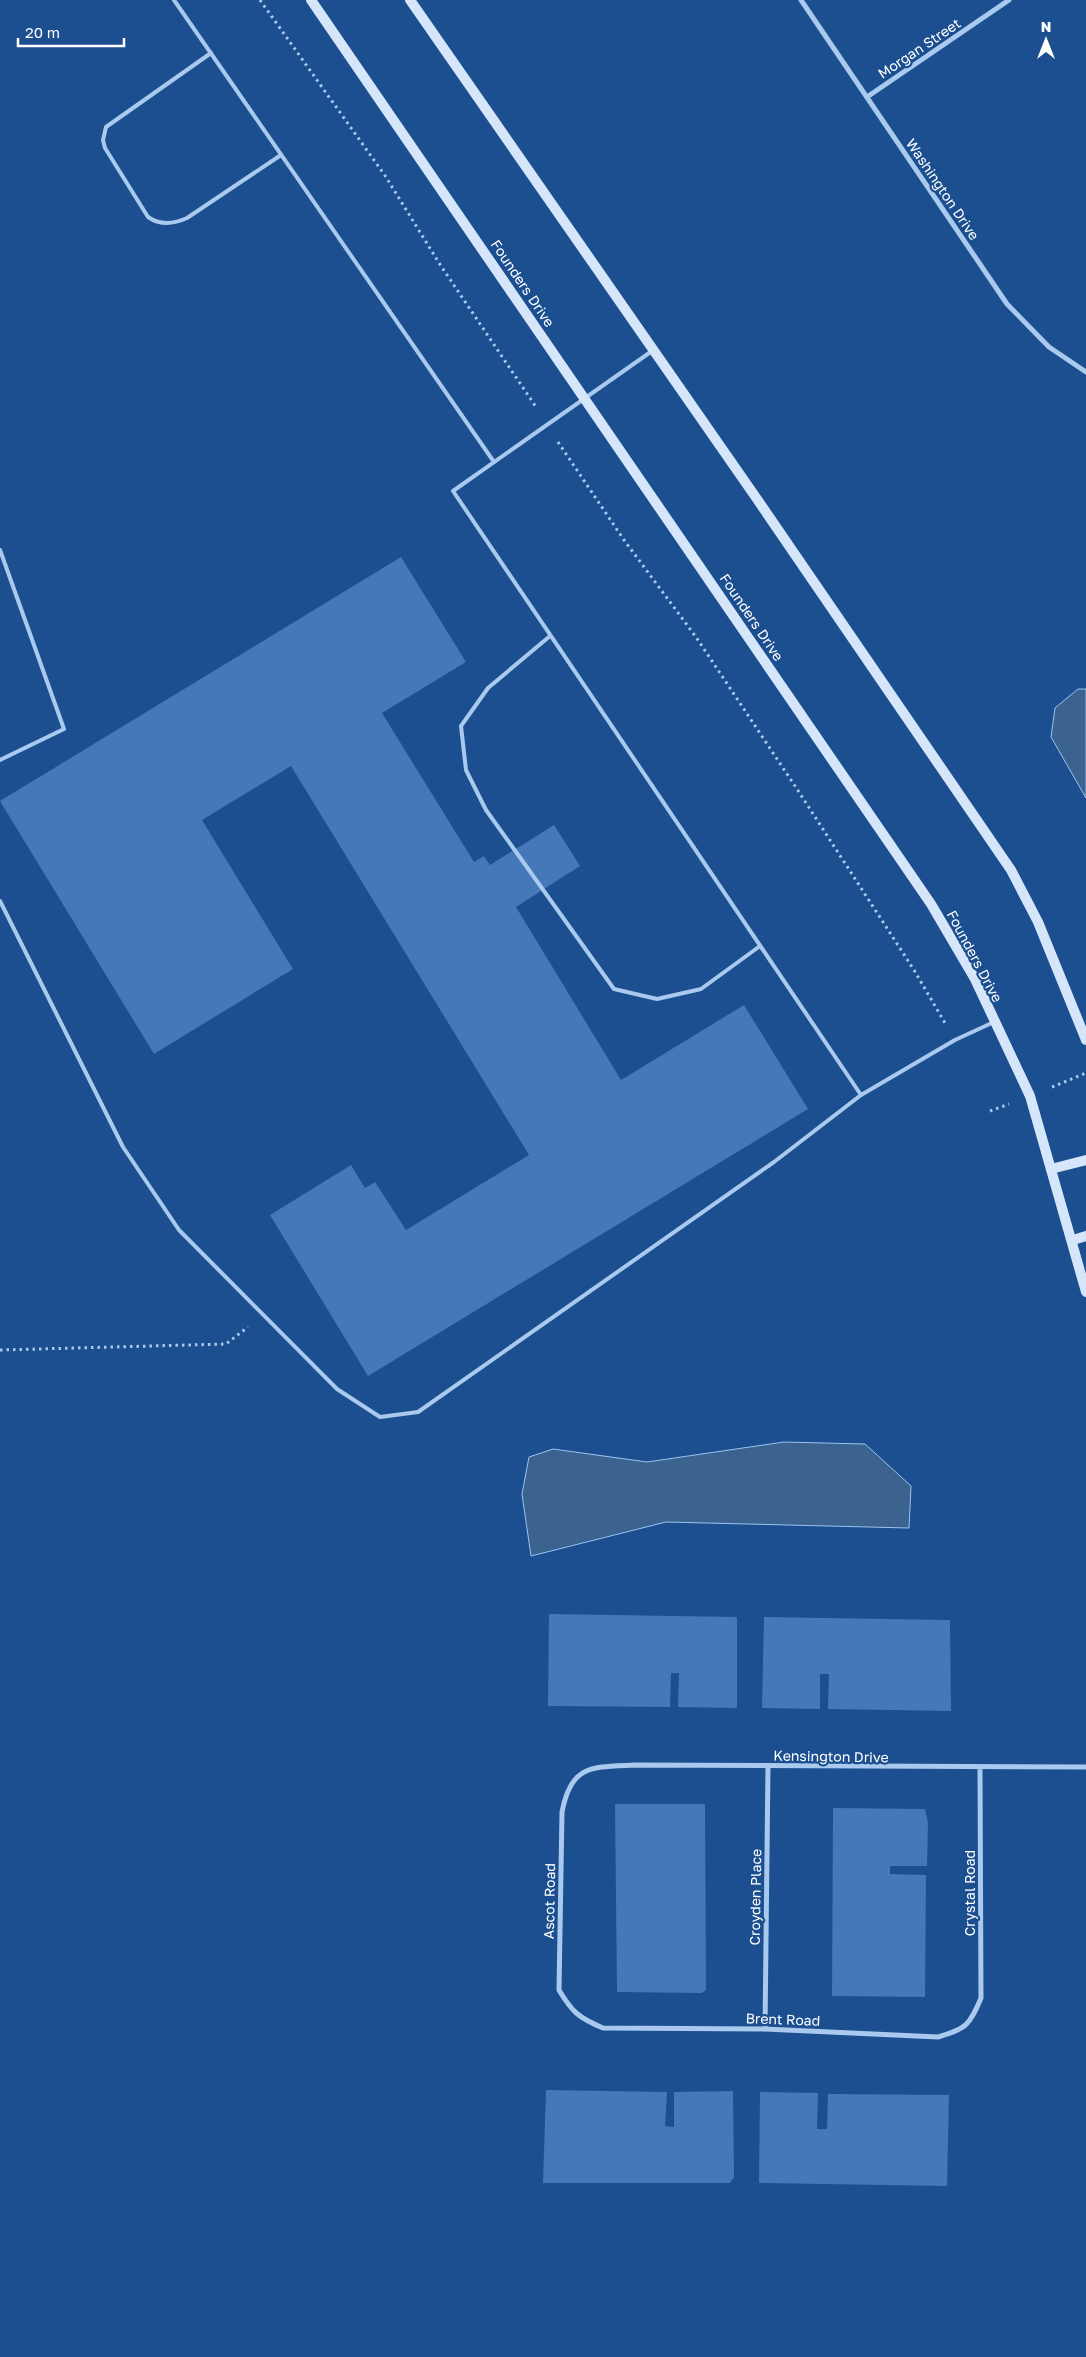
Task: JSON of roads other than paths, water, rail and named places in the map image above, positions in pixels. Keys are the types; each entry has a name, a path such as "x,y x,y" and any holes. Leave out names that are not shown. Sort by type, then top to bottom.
{"main road":[{"name":"Founders Drive","path":"312,0 931,904 974,979 1030,1096 1073,1240 1086,1292"},
{"path":"410,0 1011,870 1038,922 1086,1040"},
{"path":"1051,1169 1086,1160"},
{"path":"1073,1240 1086,1236"}],"street":[{"name":"Washington Drive","path":"801,0 1007,304 1049,347 1086,372"},
{"name":"Morgan Street","path":"867,97 1009,0"},
{"name":"Kensington Drive","path":"577,1774 600,1766 1086,1768"},
{"name":"Croyden Place","path":"765,2029 768,1766"},
{"name":"Crystal Road","path":"974,2016 981,1998 980,1769"},
{"name":"Ascot Road","path":"577,1774 566,1791 562,1812 559,1990 570,2010 585,2021"},
{"name":"Brent Road","path":"585,2021 603,2028 765,2029 938,2037 960,2031 974,2016"}],"lane":[{"path":"174,0 494,462"},
{"path":"211,53 106,127 103,140 105,148 148,217 155,221 176,223 281,155"},
{"path":"653,350 453,492 862,1095"},
{"path":"0,550 64,728 0,760"},
{"path":"550,636 488,688 461,726 466,770 486,810 614,989 657,999 701,989 760,946"},
{"path":"0,901 123,1147 179,1230 337,1389 380,1417 418,1412 774,1162 862,1095 955,1040 994,1022"}],"water":[{"path":"1078,689 1086,689 1086,798 1051,737 1055,708"},
{"path":"784,1442 865,1444 911,1486 909,1528 666,1522 531,1556 522,1494 529,1457 553,1449 647,1462"}]}
